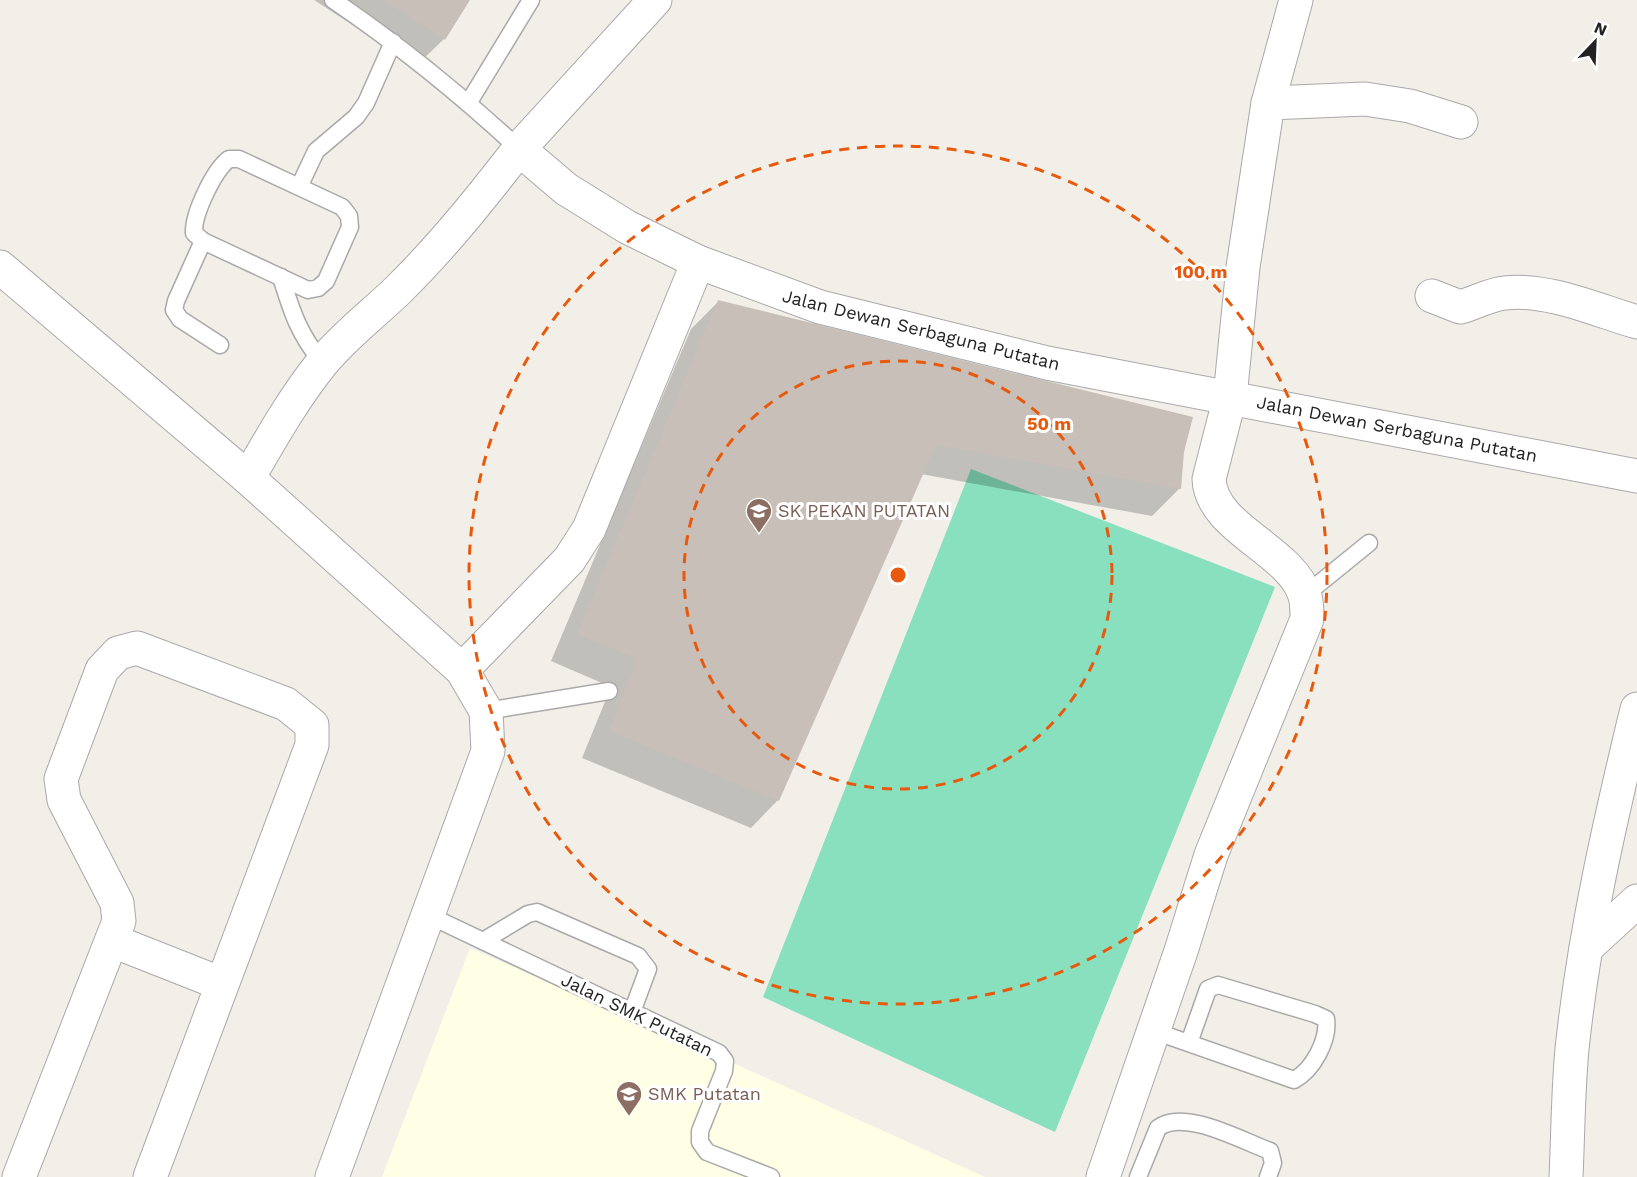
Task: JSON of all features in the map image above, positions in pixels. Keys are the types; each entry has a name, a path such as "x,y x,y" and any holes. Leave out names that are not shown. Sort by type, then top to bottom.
{"street":[{"path":"248,478 296,398 323,363 352,330 396,292 442,245 519,149 655,0"},
{"path":"1121,1174 1154,1031 1211,855 1307,619 1305,595 1294,576 1219,507 1210,493 1209,479 1230,397 1243,267 1268,103 1296,0"},
{"path":"1268,103 1365,99 1410,106 1461,122"},
{"name":"Jalan Dewan Serbaguna Putatan","path":"519,149 566,189 627,227 698,262 820,307 1047,363 1637,476"},
{"path":"462,670 569,560 589,529 698,262"},
{"path":"0,267 248,478 462,670 486,711 488,751 332,1177"},
{"path":"1432,296 1460,307 1501,293 1522,292 1546,296 1637,322"},
{"path":"19,1177 120,921 117,903 64,800 61,779 102,670 118,653 137,648 286,704 312,725 312,745 150,1177"},
{"path":"1566,1177 1572,1050 1586,948 1603,850 1637,709"},
{"path":"1586,948 1637,901"},
{"path":"113,941 222,984"}],"lane":[{"path":"333,0 393,42 469,102 519,149"},
{"path":"469,102 531,0"},
{"path":"299,187 316,152 356,117 366,103 393,42"},
{"path":"229,159 239,159 299,187 342,207 349,216 350,227 326,281 318,288 308,290 203,240 194,233 193,222 219,166 229,159"},
{"path":"203,240 174,310 180,319 220,345"},
{"path":"281,277 297,328 323,363"},
{"path":"1305,595 1369,543"},
{"path":"486,711 609,691"},
{"path":"483,941 528,914 537,912 638,956 648,969 632,1012"},
{"name":"Jalan SMK Putatan","path":"428,915 719,1053 725,1061 724,1071 700,1131 700,1142 707,1152 771,1177"},
{"path":"1154,1031 1294,1080 1311,1068 1327,1029 1326,1019 1218,985 1208,989 1189,1043"},
{"path":"1121,1174 1158,1128 1175,1120 1190,1121 1269,1151 1273,1163 1268,1177"}],"shaded area":[{"name":"SMK Putatan","path":"470,948 720,1057 985,1177 382,1177"}],"green space":[{"path":"971,469 1275,587 1055,1132 763,997"}],"building":[{"path":"383,0 470,0 445,40"},
{"name":"SK PEKAN PUTATAN","path":"718,300 1193,417 1184,452 1181,489 936,445 779,801 609,731 637,659 577,634"}],"place":[{"name":"SK PEKAN PUTATAN","path":"759,534"},
{"name":"SMK Putatan","path":"629,1117"}]}
